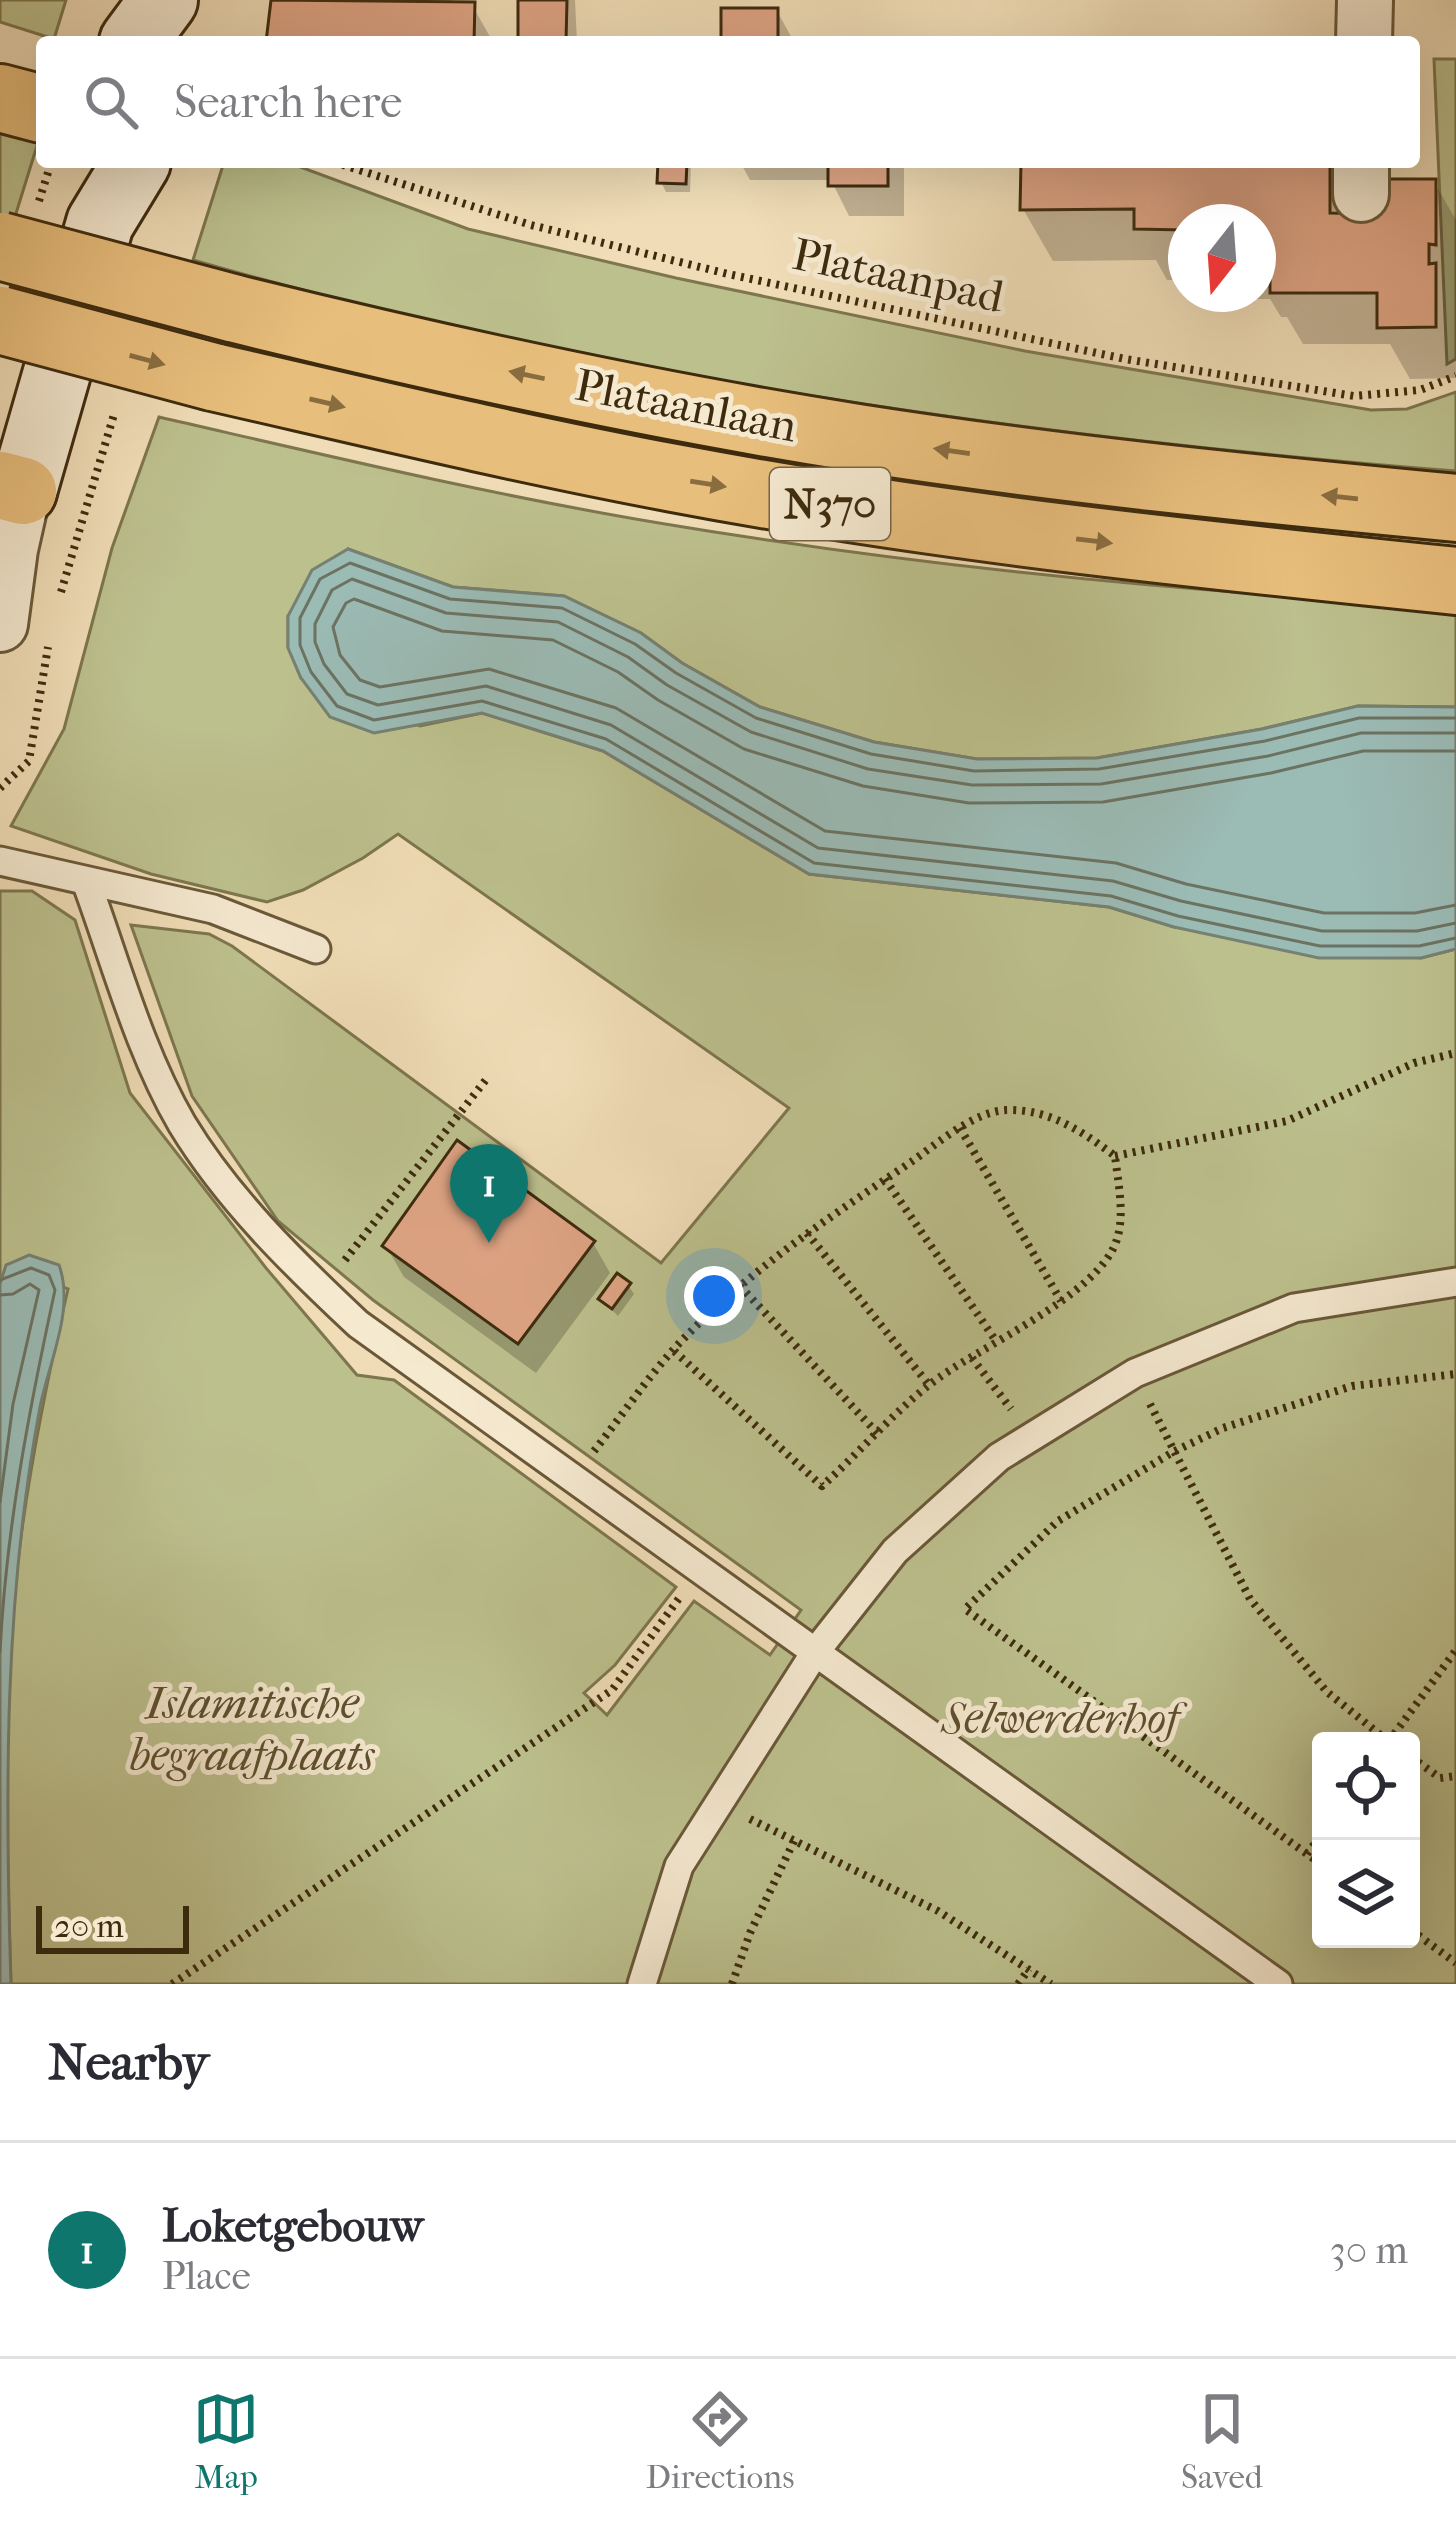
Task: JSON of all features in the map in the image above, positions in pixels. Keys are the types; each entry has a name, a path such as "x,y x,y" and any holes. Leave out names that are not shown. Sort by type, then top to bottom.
{"highway":[{"path":"0,98 36,107"},
{"name":"Plataanlaan","path":"0,246 232,308 529,376 854,437 1189,483 1456,508"},
{"name":"Plataanlaan","path":"0,320 213,377 518,447 813,501 1032,534 1456,581"}],"street":[{"path":"138,36 164,0"},
{"path":"175,36 176,0"},
{"path":"1364,36 1365,0"},
{"path":"14,616 12,488 101,193 130,168"}],"lane":[{"path":"0,861 213,909 316,949"},
{"path":"87,884 148,1052 182,1124 242,1207 358,1324 1278,1984"},
{"path":"642,1984 679,1866 816,1651 895,1552 998,1457 1135,1373 1294,1308 1456,1282"}],"path":[{"name":"Plataanpad","path":"353,168 532,225 706,269 1125,359 1354,396 1420,390 1456,376"},
{"path":"0,788 28,761 14,616"},
{"path":"1115,1156 1287,1121 1414,1064 1456,1053"},
{"path":"322,1290 488,1077"},
{"path":"572,1479 673,1351 740,1286 807,1233 960,1128 1004,1110 1045,1115 1080,1130 1115,1156 1120,1199 1117,1240 1100,1268 1061,1301 929,1385 822,1486 673,1351"},
{"path":"960,1128 1061,1301"},
{"path":"885,1179 997,1342"},
{"path":"807,1233 929,1385"},
{"path":"740,1286 879,1435"},
{"path":"971,1358 1033,1436"},
{"path":"1135,1373 1250,1599 1327,1692 1378,1732"},
{"path":"1312,1858 965,1609 1058,1521 1173,1452 1223,1428 1352,1386 1456,1374"},
{"path":"172,1984 612,1690 699,1572"},
{"path":"1396,1732 1456,1650"},
{"path":"1420,1764 1440,1778 1456,1776"},
{"path":"716,1804 938,1911 1051,1984"},
{"path":"731,1984 794,1840"},
{"path":"1307,1854 1317,1840"},
{"path":"1420,1937 1456,1963"},
{"path":"1018,1984 1029,1969"}],"green space":[{"path":"0,0 66,0 55,36 0,22"},
{"path":"1434,59 1456,59 1456,359 1447,364"},
{"path":"0,127 36,135 36,149 14,220 0,216"},
{"path":"222,168 303,168 468,229 1025,351 1371,410 1407,409 1456,392 1456,471 1137,440 819,397 504,338 193,260"},
{"path":"159,417 533,500 758,539 1056,576 1456,606 1456,707 1358,706 1262,729 1097,758 977,759 874,742 760,707 682,663 641,633 564,596 453,587 348,549 288,616 288,647 301,678 420,726 482,713 603,751 809,874 1109,907 1174,927 1421,958 1456,949 1456,1984 11,1984 7,1786 11,1638 30,1475 68,1289 7,1265 0,1284 0,891 32,891 75,920 130,1093 266,1268 357,1375 394,1380 676,1587 615,1665 584,1693 607,1715 694,1601 770,1655 801,1610 373,1300 278,1221 192,1096 131,925 209,934 232,946 661,1263 789,1108 398,834 303,890 267,902 151,874 11,826 64,729 112,548"}],"water":[{"path":"348,549 453,587 564,596 641,633 682,663 760,707 874,742 977,759 1097,758 1262,729 1358,706 1456,707 1456,949 1421,958 1319,958 1174,927 1109,907 809,874 603,751 482,713 374,733 330,717 301,678 288,648 288,616 312,570"},
{"path":"29,1255 59,1265 64,1299 40,1407 19,1551 8,1767 11,1984 0,1984 0,1284 6,1265"}],"building":[{"path":"271,0 475,2 474,36 267,36"},
{"path":"518,0 567,0 566,36 518,36"},
{"path":"721,8 778,8 778,36 721,36"},
{"path":"658,168 687,168 686,184 657,183"},
{"path":"828,168 888,168 888,186 828,186"},
{"path":"1021,168 1330,168 1330,213 1378,214 1378,179 1436,179 1436,245 1429,244 1429,264 1436,263 1436,327 1377,328 1377,293 1276,293 1276,204 1168,204 1168,230 1134,229 1134,209 1020,210"},
{"path":"457,1140 595,1241 518,1344 382,1246"},
{"path":"617,1273 631,1283 612,1309 598,1299"}],"place":[{"name":"Loketgebouw","path":"489,1243"}],"park label":[{"name":"Selwerderhof","path":"1060,1718"},
{"name":"Islamitische begraafplaats","path":"252,1729"}]}
